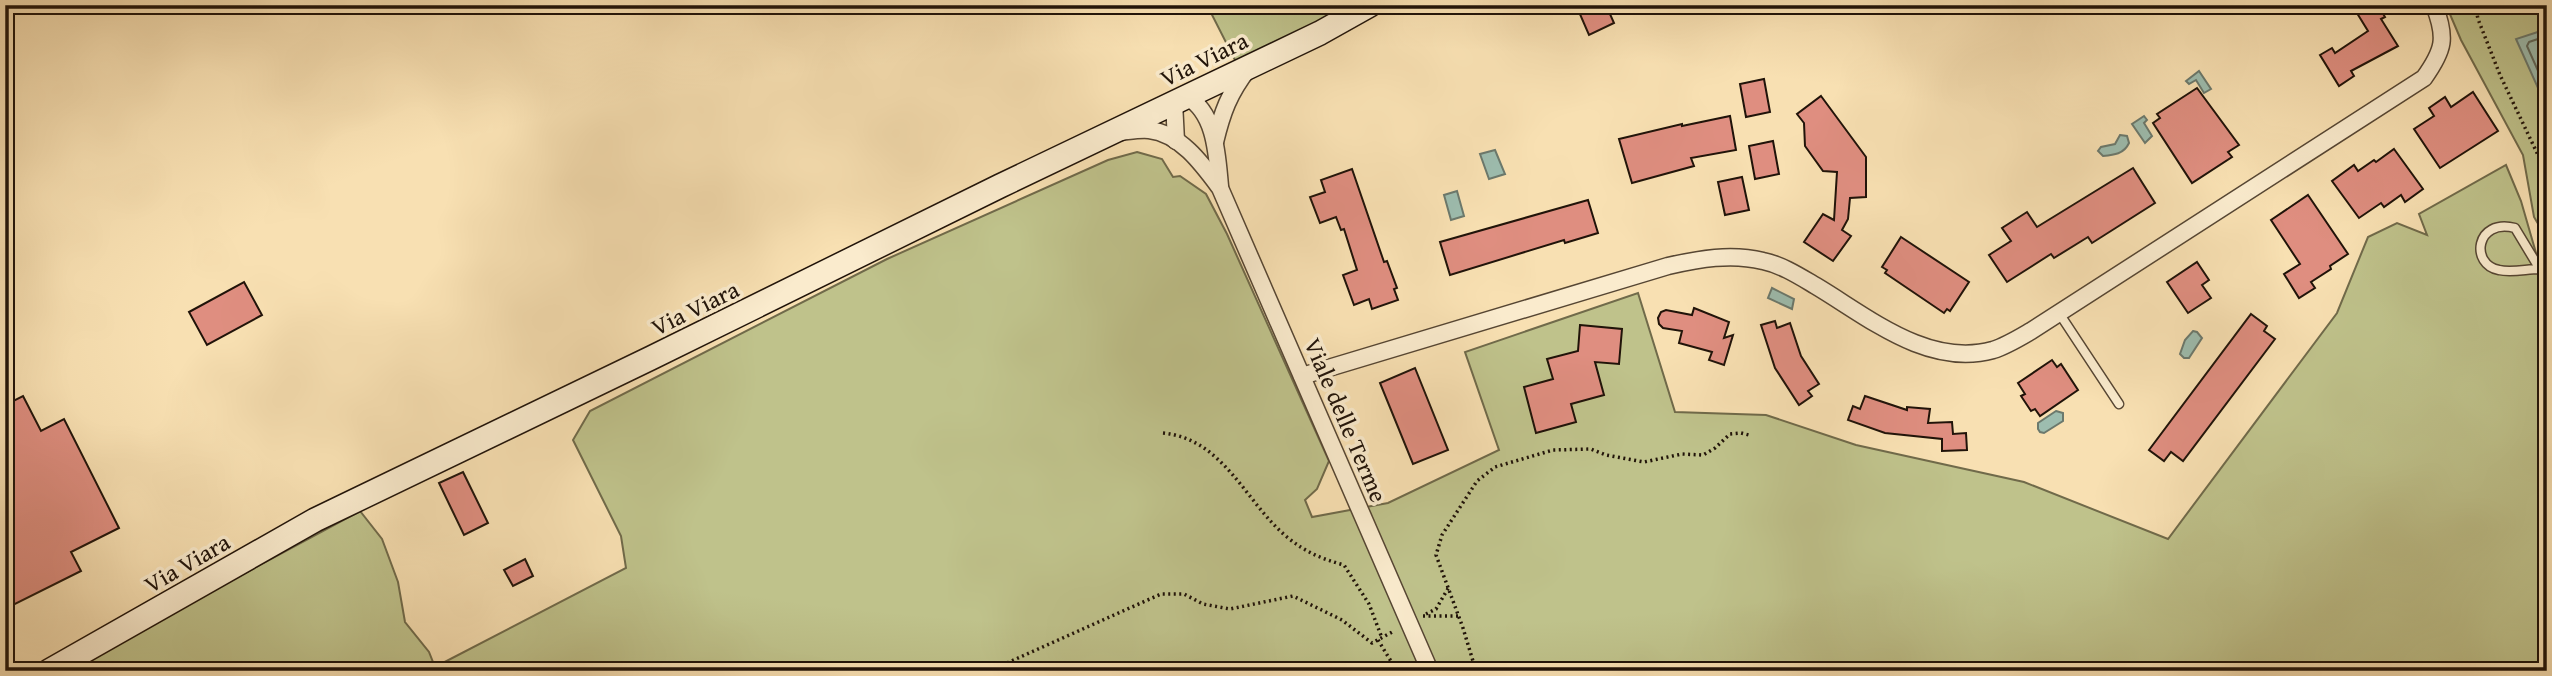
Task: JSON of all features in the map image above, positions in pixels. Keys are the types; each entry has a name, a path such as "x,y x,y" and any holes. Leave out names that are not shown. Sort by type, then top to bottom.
{"main road":[{"name":"Via Viara","path":"49,671 315,520 1250,66 1370,5"}],"street":[{"path":"1302,376 1668,266 1707,258 1743,257 1778,265 1900,337 1953,353 1974,353 2000,347 2031,331 2424,78 2443,46 2442,30 2434,5"},
{"name":"Viale delle Terme","path":"1215,142 1223,109 1250,66"},
{"name":"Viale delle Terme","path":"1180,99 1196,102 1203,112 1215,142 1220,188"},
{"path":"1176,141 1180,99"},
{"name":"Viale delle Terme","path":"1111,133 1150,130 1176,141 1199,160 1220,188 1430,671"}],"lane":[{"path":"2539,269 2499,271 2488,265 2482,256 2480,244 2486,232 2502,225 2515,228 2547,281"},
{"path":"2059,313 2119,404"}],"path":[{"path":"2476,5 2478,19 2500,75 2547,174"},
{"path":"1163,433 1181,435 1204,448 1226,466 1285,535 1315,557 1344,565 1369,604 1380,639 1397,671"},
{"path":"1476,671 1436,555 1442,535 1477,481 1495,467 1553,450 1591,449 1606,455 1644,462 1682,454 1703,455 1730,434 1749,435"},
{"path":"1414,621 1436,609 1448,587"},
{"path":"1007,663 1161,594 1184,594 1203,604 1230,609 1293,596 1342,620 1371,643 1403,626"},
{"path":"1425,615 1459,617"}],"green space":[{"path":"1207,5 1364,5 1238,66"},
{"path":"2446,5 2547,5 2547,239 2534,217 2523,155 2461,40"},
{"path":"1137,152 1162,159 1173,177 1180,176 1206,194 1227,234 1329,461 1317,489 1305,500 1312,517 1388,503 1499,450 1465,352 1638,293 1675,412 1766,415 1856,445 2024,482 2168,539 2337,313 2368,237 2397,223 2427,235 2419,214 2506,165 2521,201 2547,291 2547,442 2541,459 2540,476 2547,511 2547,671 63,671 360,511 382,539 398,582 405,622 429,652 435,667 626,568 621,536 573,440 590,411 887,259 1108,160"}],"water":[{"path":"2547,29 2547,108 2516,39"},
{"path":"2199,71 2211,89 2204,93 2196,80 2189,84 2186,81"},
{"path":"2144,116 2147,120 2144,123 2152,136 2145,143 2132,124"},
{"path":"2120,135 2127,136 2129,143 2121,152 2103,156 2098,151 2101,147 2115,144"},
{"path":"1495,150 1505,174 1489,179 1480,154"},
{"path":"1457,191 1464,216 1451,220 1444,195"},
{"path":"1772,288 1794,299 1792,309 1768,298"},
{"path":"2193,331 2202,338 2189,358 2184,358 2180,354 2185,340"},
{"path":"2056,411 2063,413 2063,421 2044,433 2040,432 2038,423"}],"building":[{"path":"1576,5 1606,5 1614,23 1589,35"},
{"path":"2352,5 2378,5 2385,17 2381,19 2398,46 2351,71 2354,76 2339,86 2320,55 2332,48 2335,53 2368,31"},
{"path":"1764,79 1770,112 1746,117 1740,84"},
{"path":"2197,88 2239,145 2228,152 2232,157 2192,183 2153,123 2160,118 2157,114"},
{"path":"2473,92 2498,131 2440,168 2414,129 2434,116 2429,108 2445,97 2451,107"},
{"path":"1821,96 1866,157 1866,197 1850,198 1848,219 1842,230 1851,236 1833,261 1804,242 1823,214 1834,220 1837,172 1823,171 1805,146 1804,123 1797,114"},
{"path":"1730,116 1736,150 1691,158 1694,166 1632,183 1619,139"},
{"path":"1773,141 1779,174 1755,179 1749,146"},
{"path":"2394,149 2423,189 2405,202 2401,195 2384,207 2381,203 2359,218 2332,181 2354,165 2358,171"},
{"path":"2133,168 2155,203 2092,243 2088,237 2054,258 2051,254 2007,282 1989,255 2011,241 2002,228 2027,212 2037,227"},
{"path":"1352,169 1384,262 1387,261 1397,288 1394,289 1398,300 1372,309 1369,299 1354,305 1343,275 1357,270 1344,229 1341,230 1336,217 1320,223 1310,197 1325,192 1321,180"},
{"path":"1742,177 1749,210 1725,215 1718,182"},
{"path":"2308,195 2348,254 2311,282 2315,288 2299,298 2284,274 2300,264 2271,220"},
{"path":"1588,200 1598,233 1565,243 1564,240 1450,275 1440,242"},
{"path":"1901,237 1969,282 1950,311 1947,309 1944,313 1885,273 1887,270 1882,267"},
{"path":"2197,262 2209,280 2202,285 2211,298 2188,313 2167,282"},
{"path":"244,282 262,315 207,345 189,312"},
{"path":"1694,308 1729,322 1724,338 1733,335 1724,365 1709,360 1712,352 1679,343 1682,331 1663,328 1659,324 1661,312 1666,310 1692,315"},
{"path":"2251,314 2267,326 2264,331 2275,339 2183,461 2171,452 2164,461 2149,450"},
{"path":"1775,321 1777,328 1790,323 1801,356 1819,384 1808,391 1812,396 1799,405 1775,368 1761,325"},
{"path":"1580,325 1622,329 1619,364 1595,362 1604,395 1571,404 1576,422 1536,433 1524,387 1553,379 1547,359 1578,351"},
{"path":"2052,360 2057,367 2061,364 2078,390 2040,416 2035,409 2031,411 2021,396 2025,394 2018,383"},
{"path":"1415,368 1448,450 1413,464 1380,383"},
{"path":"23,396 41,431 64,419 119,528 71,552 81,571 5,609 5,405"},
{"path":"1865,396 1907,410 1907,407 1930,409 1928,423 1952,422 1953,434 1966,433 1967,450 1942,451 1942,439 1885,433 1848,420 1853,406 1860,409"},
{"path":"463,472 488,523 464,535 439,483"},
{"path":"525,559 533,576 513,586 504,570"}]}
